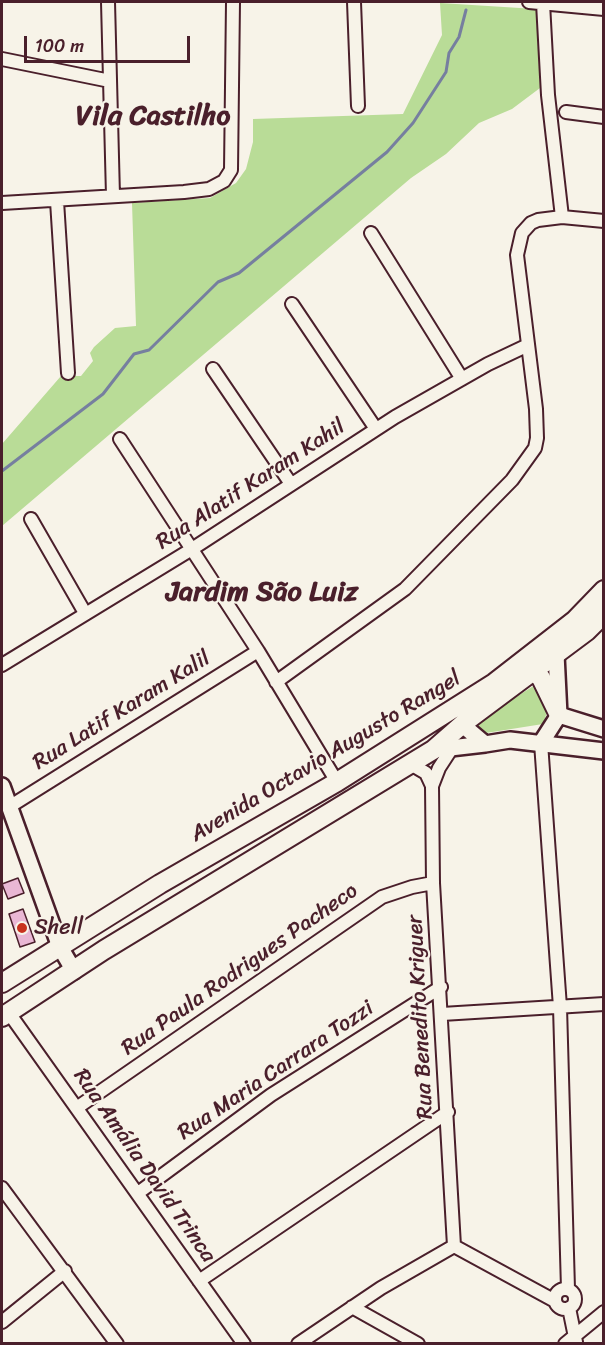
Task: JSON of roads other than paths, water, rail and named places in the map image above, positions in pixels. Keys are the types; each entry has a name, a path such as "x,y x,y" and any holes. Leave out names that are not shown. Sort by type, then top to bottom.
{"main road":[{"name":"Avenida Octavio Augusto Rangel","path":"2,983 160,884 337,782 494,683 549,642 603,590"},
{"name":"Avenida Octavio Augusto Rangel","path":"5,1015 433,750 465,722 587,631 603,614"},
{"path":"465,722 470,707 494,683 523,670 533,671 545,683 560,715"}],"street":[{"path":"108,2 113,196"},
{"path":"2,203 209,189 224,181 231,170 233,2"},
{"path":"354,2 358,105"},
{"path":"529,2 603,9"},
{"path":"543,3 548,95 562,217"},
{"path":"2,59 110,81"},
{"path":"566,112 603,117"},
{"path":"57,201 68,372"},
{"path":"276,682 405,589 512,480 535,448 537,438 517,255 522,234 531,223 538,220 562,217 603,221"},
{"path":"371,233 462,379"},
{"path":"292,304 376,429"},
{"name":"Rua Alatif Karam Kahil","path":"2,665 192,549 376,429 462,379 526,346"},
{"path":"213,369 291,484"},
{"path":"120,439 258,651 337,782"},
{"path":"31,519 85,613"},
{"name":"Rua Latif Karam Kalil","path":"9,807 258,651"},
{"path":"556,654 560,715 541,743 560,1007 568,1289 573,1293 575,1300 569,1308 572,1341"},
{"path":"560,715 603,729"},
{"path":"465,722 465,728 484,744"},
{"path":"433,750 510,740 603,751"},
{"name":"Rua Benedito Kriguer","path":"452,748 439,768 432,786 433,883 441,987 454,1246"},
{"path":"409,763 426,773 432,786"},
{"path":"2,786 60,947 74,971"},
{"name":"Rua Paula Rodrigues Pacheco","path":"78,1107 382,897 412,886 433,883"},
{"name":"Rua Maria Carrara Tozzi","path":"138,1194 272,1095 441,987"},
{"path":"442,1014 603,1004"},
{"name":"Rua Amália David Trinca","path":"5,1015 78,1107 244,1344"},
{"path":"199,1281 448,1112"},
{"path":"2,1188 117,1344"},
{"path":"298,1344 352,1307 454,1246 555,1301 562,1308 569,1308"},
{"path":"2,1322 65,1271"},
{"path":"555,1301 557,1292 568,1289"},
{"path":"352,1307 418,1344"},
{"path":"572,1341 603,1312"}],"waterway":[{"path":"2,471 103,394 134,354 149,350 218,282 239,273 387,152 413,123 446,72 449,53 459,37 466,10"}],"place":[{"name":"Shell","path":"22,928"}],"district":[{"name":"Vila Castilho","path":"153,117"},
{"name":"Jardim São Luiz","path":"262,593"}]}
